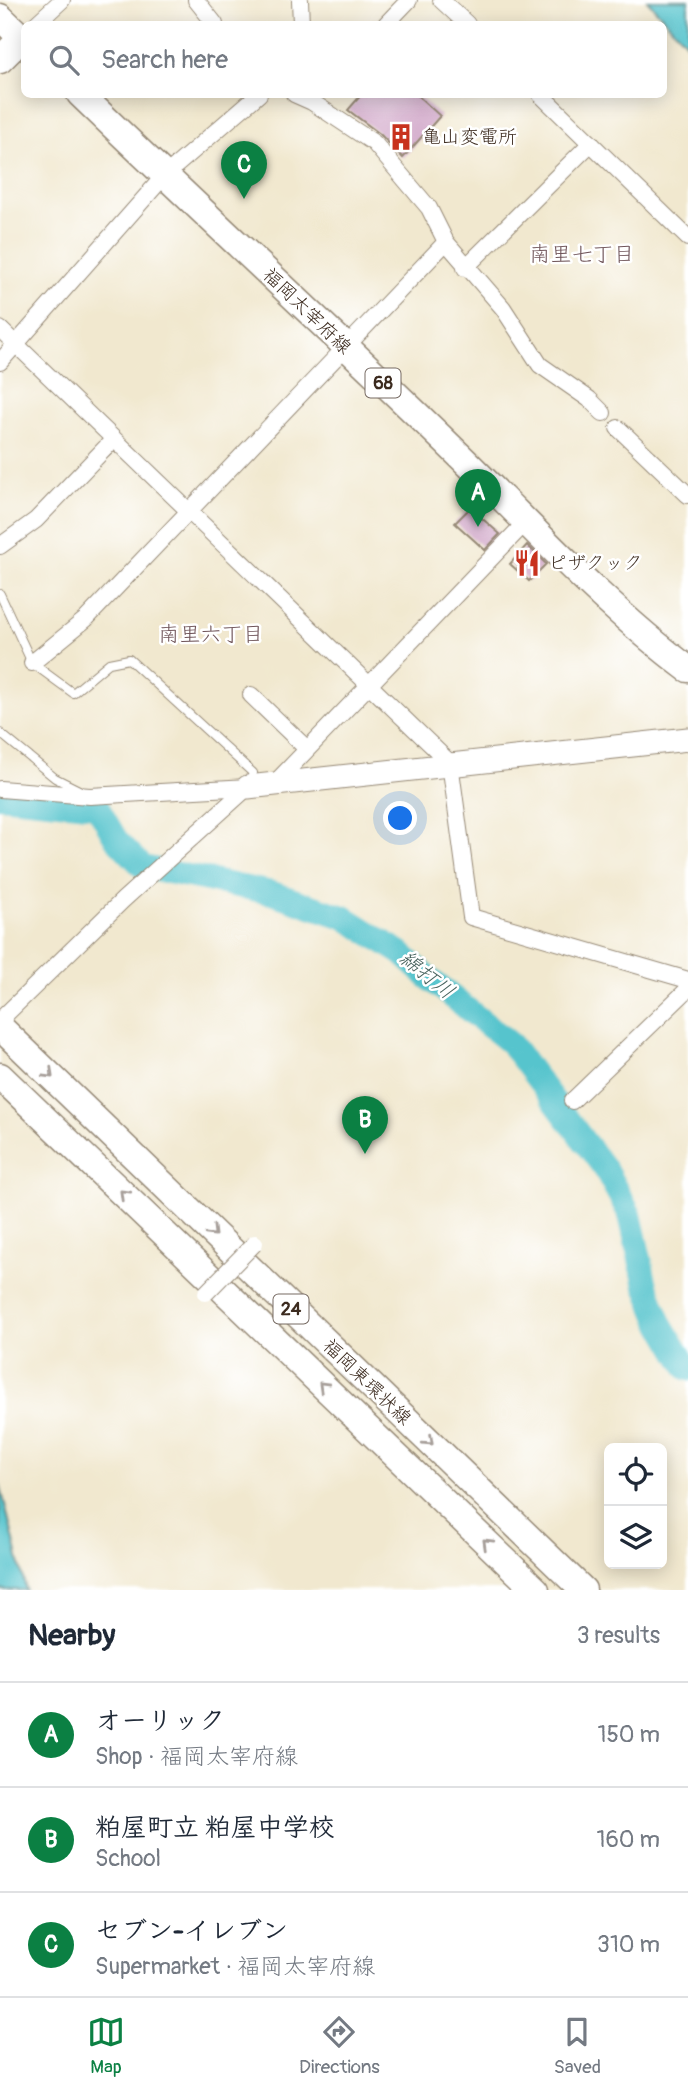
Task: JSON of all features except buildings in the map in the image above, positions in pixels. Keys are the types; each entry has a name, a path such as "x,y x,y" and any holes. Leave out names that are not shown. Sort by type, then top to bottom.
{"main road":[{"path":"0,17 21,31"},
{"path":"0,60 21,41"},
{"name":"福岡太宰府線","path":"84,98 460,456 525,523 660,648 688,669"},
{"name":"福岡東環状線","path":"0,1027 583,1590"},
{"name":"福岡東環状線","path":"0,1076 536,1590"}],"street":[{"path":"41,21 62,0"},
{"path":"197,0 213,21"},
{"path":"300,0 301,21"},
{"path":"389,21 409,0"},
{"path":"441,0 464,21"},
{"path":"0,362 164,176 254,98"},
{"path":"316,98 374,143 429,208 446,242 465,268 503,308 540,365 589,399 603,413"},
{"path":"544,98 688,238"},
{"path":"465,268 591,143"},
{"path":"32,663 86,619 446,242"},
{"path":"0,329 450,763 471,917 688,980"},
{"path":"618,428 688,495"},
{"path":"0,546 36,520 113,440"},
{"path":"275,783 367,684 525,523"},
{"path":"251,695 307,749"},
{"path":"0,789 90,796 248,787 688,739"},
{"path":"0,1020 150,876 248,787"},
{"path":"572,1101 685,997"},
{"path":"206,1293 255,1243"}],"lane":[{"path":"603,413 618,428"},
{"path":"0,594 23,649 32,663 73,692 109,663 129,659 253,773 248,787"},
{"path":"0,733 55,778 90,796"}],"water":[{"path":"647,0 688,0 688,45 667,21"},
{"path":"0,1484 26,1590 0,1590"}],"waterway":[{"name":"綿打川","path":"0,796 97,806 116,839 143,867 272,893 344,917 401,953 511,1044 605,1169 630,1215 646,1286 660,1321 688,1369"}],"place":[{"name":"亀山変電所","path":"401,137"},
{"name":"セブン-イレブン","path":"244,199"},
{"name":"オーリック","path":"478,527"},
{"name":"ピザクック","path":"527,563"},
{"name":"粕屋町立 粕屋中学校","path":"365,1154"}],"district":[{"name":"南里七丁目","path":"582,254"},
{"name":"南里六丁目","path":"211,634"}]}
